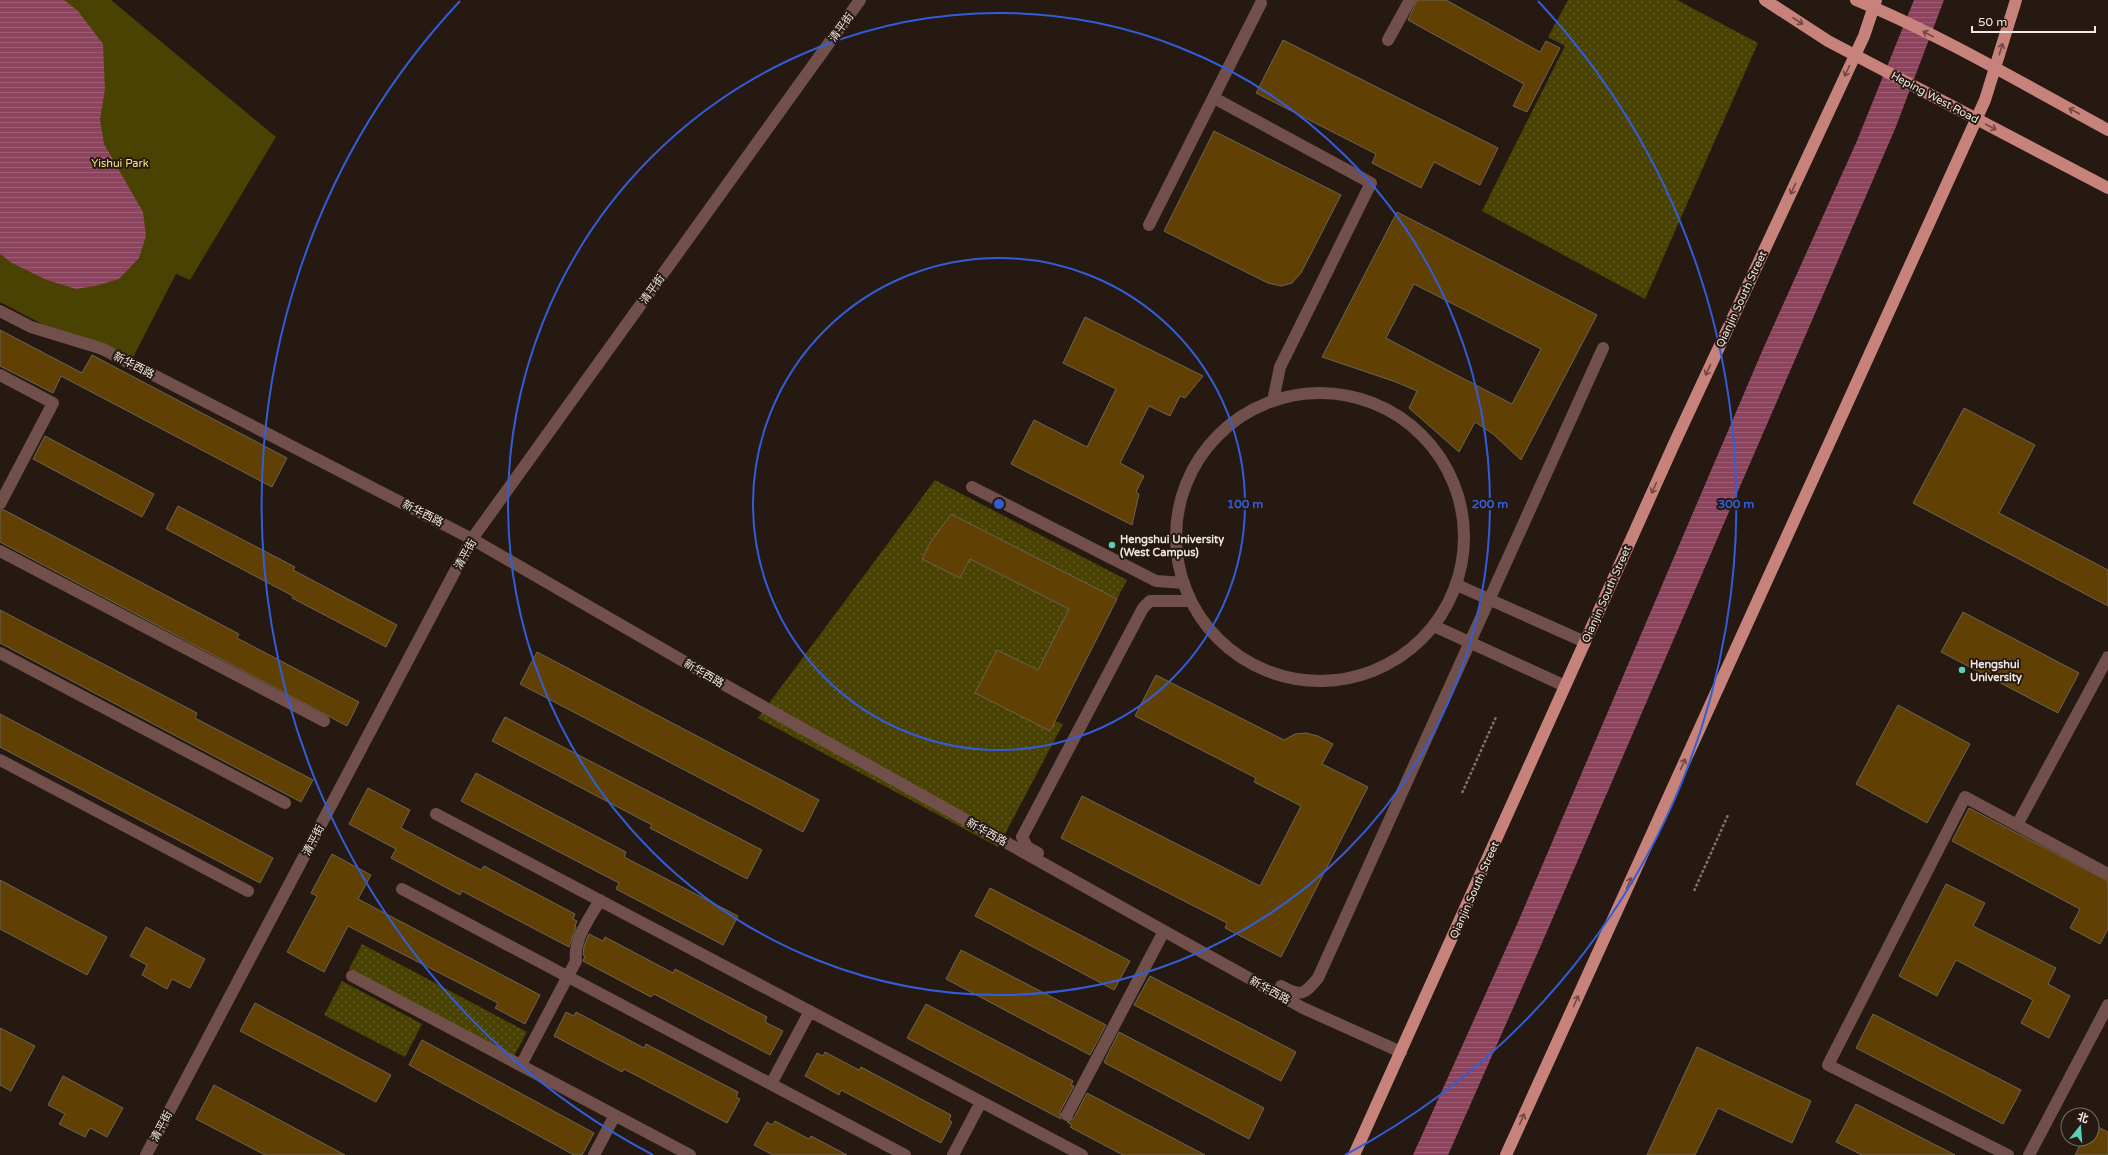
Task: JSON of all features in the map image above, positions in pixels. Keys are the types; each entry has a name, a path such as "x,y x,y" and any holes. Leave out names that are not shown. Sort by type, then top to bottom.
{"main road":[{"name":"Heping West Road","path":"1765,0 1828,41 2108,188"},
{"path":"1856,0 1875,4 1902,21 1995,68 2108,130"},
{"path":"1506,1155 1985,100 2016,0"},
{"name":"Qianjin South Street","path":"1354,1155 1674,444 1864,36 1875,4"}],"street":[{"name":"清平街","path":"146,1155 472,539 860,0"},
{"path":"1388,40 1410,0"},
{"path":"1149,226 1261,3"},
{"path":"1214,98 1371,183 1280,367 1273,401"},
{"name":"新华西路","path":"0,311 31,327 103,350 472,539 716,680 1303,1008 1401,1052"},
{"path":"1191,601 1150,601 1143,608 1022,837 1027,847 1295,994 1306,991 1318,978 1603,348"},
{"path":"0,375 53,403 0,503"},
{"path":"1303,394 1343,395 1381,406 1415,428 1441,458 1458,494 1465,533 1464,554 1457,585 1445,610 1434,626 1407,653 1373,671 1336,680 1304,680 1279,675 1244,659 1228,648 1201,618 1191,601 1184,583 1178,564 1176,525 1185,486 1193,468 1216,437 1231,423 1247,412 1273,401 1303,394"},
{"path":"972,487 1156,581 1184,583"},
{"path":"0,551 324,721"},
{"path":"1457,585 1584,642"},
{"path":"1434,626 1565,686"},
{"path":"0,653 285,803"},
{"path":"2017,825 2108,657"},
{"path":"0,760 248,890"},
{"path":"2008,1155 1828,1065 1965,797 2108,874"},
{"path":"436,814 1082,1155"},
{"path":"402,889 905,1155"},
{"path":"521,1065 576,961 575,951 578,941 600,900"},
{"path":"1067,1115 1164,931"},
{"path":"352,976 690,1155"},
{"path":"2028,1155 2108,1006"},
{"path":"771,1084 810,1011"},
{"path":"953,1155 981,1102"},
{"path":"594,1155 615,1115"}],"path":[{"path":"1462,793 1496,717"},
{"path":"1694,891 1728,815"}],"green space":[{"name":"Yishui Park","path":"0,0 111,0 276,137 190,280 176,274 127,369 0,302"},
{"path":"1568,0 1677,0 1758,43 1645,299 1482,211 1565,46 1548,37"},
{"path":"935,480 1127,580 1117,599 951,514 930,543 922,558 960,578 968,564 968,558 1069,609 1038,670 997,650 976,693 1063,724 998,847 758,718"},
{"path":"362,944 527,1032 514,1056 349,969"},
{"path":"342,981 422,1024 405,1057 324,1015"}],"shaded area":[{"path":"0,0 64,0 78,11 103,44 105,89 100,119 104,144 143,212 146,236 139,258 119,279 95,286 76,289 47,280 12,263 0,254"},
{"path":"1914,0 1944,0 1895,129 1545,936 1448,1155 1413,1155 1518,922 1763,349 1856,143"}],"building":[{"path":"1417,0 1446,0 1540,52 1546,41 1560,48 1527,112 1513,106 1524,84 1408,20"},
{"path":"1283,40 1498,148 1480,185 1434,162 1421,188 1372,163 1376,154 1256,93"},
{"path":"1214,131 1341,195 1301,273 1292,283 1281,286 1268,283 1164,231"},
{"path":"1397,212 1597,315 1521,460 1493,434 1475,422 1459,452 1409,408 1417,391 1396,382 1322,357","holes":["1414,284 1541,349 1512,404 1386,338"]},
{"path":"1085,317 1203,376 1185,398 1180,396 1170,416 1149,406 1120,463 1144,476 1136,492 1139,494 1132,525 1011,464 1034,420 1087,447 1116,389 1063,363"},
{"path":"0,330 82,373 92,355 287,458 272,487 61,376 53,393 0,366"},
{"path":"1964,408 2035,445 1999,513 2108,570 2108,606 1913,503"},
{"path":"45,436 154,494 142,517 33,459"},
{"path":"178,506 295,567 293,570 397,625 386,647 292,598 293,596 166,529"},
{"path":"4,510 239,634 237,638 359,702 347,726 0,542 0,511"},
{"path":"951,514 1117,599 1050,731 975,693 997,650 1038,670 1069,609 970,559 960,578 922,559 930,543"},
{"path":"0,610 197,713 195,718 313,780 301,802 0,643"},
{"path":"1963,612 2079,673 2058,713 1941,652"},
{"path":"537,652 819,800 803,832 520,684"},
{"path":"1156,675 1284,740 1295,734 1306,733 1318,736 1333,744 1322,764 1368,787 1281,957 1225,928 1227,923 1061,838 1082,796 1260,886 1301,806 1254,782 1256,778 1135,716"},
{"path":"1898,705 1970,744 1927,823 1856,784"},
{"path":"0,714 273,858 260,883 0,747"},
{"path":"505,717 762,850 747,879 650,828 652,825 492,741"},
{"path":"476,773 626,852 624,857 738,916 723,945 616,889 619,883 461,801"},
{"path":"368,788 410,810 401,828 481,870 484,866 575,914 573,919 577,921 576,927 569,947 462,891 460,895 391,858 396,849 349,824"},
{"path":"1969,808 2108,881 2108,929 2100,944 2070,928 2080,909 1952,841"},
{"path":"332,854 371,875 358,899 540,995 525,1024 495,1008 498,1003 348,926 324,972 287,952 317,896 311,893"},
{"path":"0,880 107,937 87,975 0,929"},
{"path":"1946,884 1985,903 1973,926 2056,968 2048,984 2070,996 2049,1038 2021,1023 2033,1000 1956,960 1937,996 1899,976"},
{"path":"990,888 1130,961 1114,990 975,916"},
{"path":"146,927 205,959 190,988 172,979 167,989 142,975 147,965 130,956"},
{"path":"589,934 603,941 605,937 673,973 675,969 767,1017 765,1022 783,1031 770,1055 654,994 651,997 583,961 585,956 583,955 584,946"},
{"path":"961,950 1106,1025 1090,1055 946,979"},
{"path":"1150,976 1296,1052 1281,1081 1134,1005"},
{"path":"255,1003 391,1075 376,1102 240,1031"},
{"path":"926,1004 1073,1081 1071,1085 1074,1086 1060,1112 1061,1119 907,1038"},
{"path":"566,1012 574,1016 576,1012 644,1048 646,1044 738,1092 736,1097 740,1099 727,1123 624,1069 622,1072 554,1036"},
{"path":"1873,1014 2021,1090 2003,1124 1856,1048"},
{"path":"0,1028 35,1046 11,1091 0,1085"},
{"path":"1119,1032 1264,1108 1249,1139 1105,1063 1104,1062"},
{"path":"422,1040 594,1133 582,1155 574,1155 409,1065"},
{"path":"1697,1047 1811,1101 1792,1143 1718,1108 1695,1155 1647,1155"},
{"path":"825,1052 859,1070 861,1067 951,1115 949,1120 952,1122 941,1143 841,1090 839,1095 805,1076 817,1053 823,1056"},
{"path":"63,1076 123,1108 107,1137 90,1128 85,1137 59,1124 65,1114 48,1105"},
{"path":"214,1085 345,1155 265,1155 196,1119"},
{"path":"1087,1093 1205,1155 1123,1155 1070,1127 1072,1125 1067,1122 1074,1118"},
{"path":"1856,1104 1955,1155 1862,1155 1836,1142"},
{"path":"775,1121 809,1139 811,1136 847,1155 773,1155 754,1145 767,1122 772,1125"},
{"path":"2100,1128 2108,1132 2108,1155 2075,1155 2079,1147 2100,1147"}],"place":[{"name":"Hengshui University (West Campus)","path":"1112,545"},
{"name":"Hengshui University","path":"1962,670"}]}
